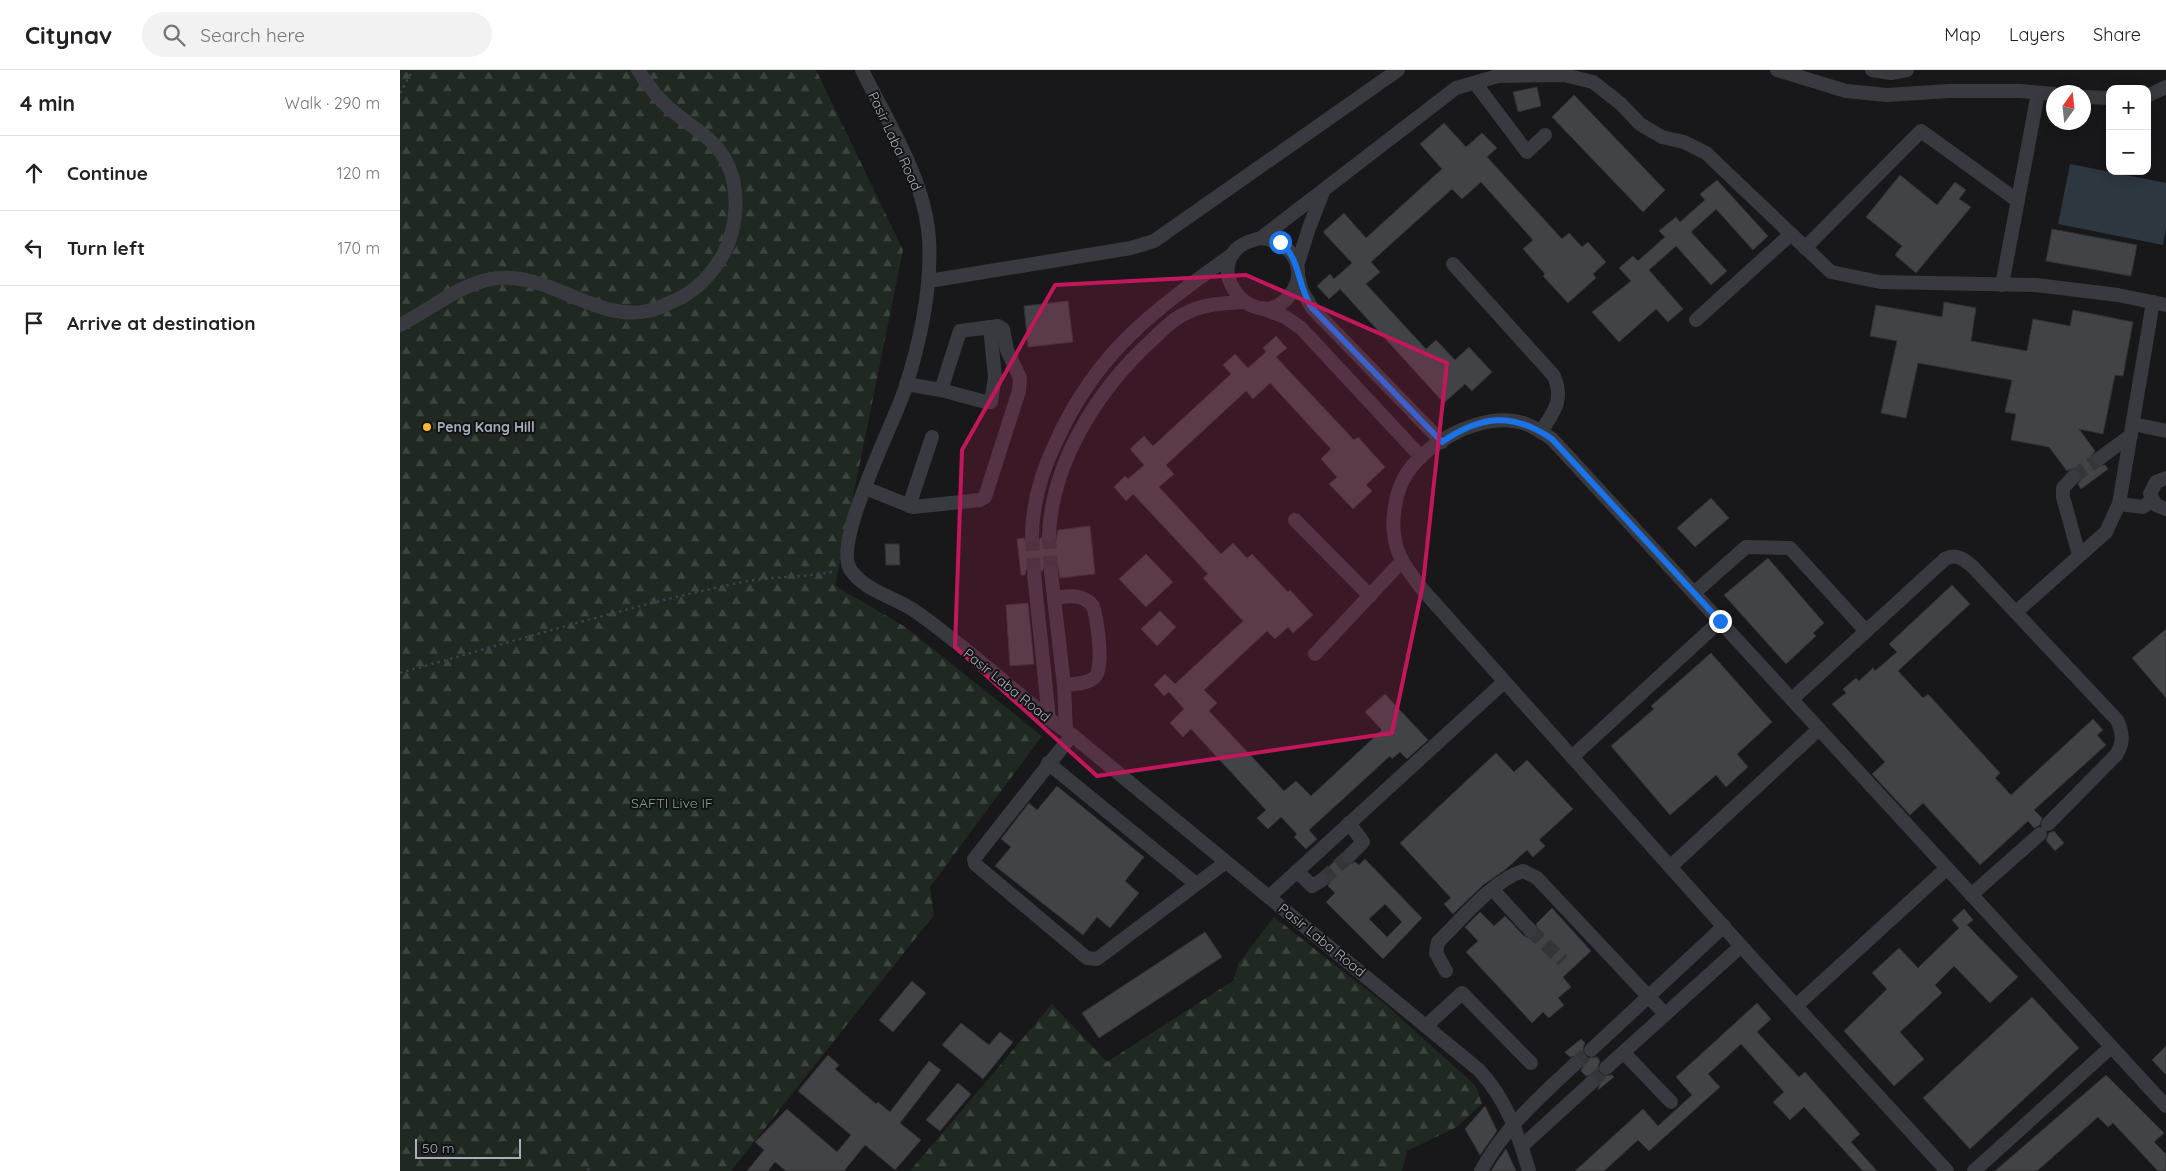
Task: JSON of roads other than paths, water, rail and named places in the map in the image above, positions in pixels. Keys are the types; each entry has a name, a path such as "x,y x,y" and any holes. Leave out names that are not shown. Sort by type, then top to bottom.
{"street":[{"path":"400,325 481,280 500,278 537,281 597,305 624,312 648,311 680,299 702,282 718,264 731,238 736,193 732,176 719,149 669,108 654,93 638,70"},
{"name":"Pasir Laba Road","path":"862,70 905,156 924,205 929,239 929,281 923,319 906,384 865,488 848,540 846,554 850,569 869,586 914,610 1069,733 1479,1070 1506,1104 1529,1171"},
{"path":"929,281 1131,248 1154,241 1398,70"},
{"path":"1777,70 1854,92 1888,94 1949,91 2046,94"},
{"path":"1872,70 1891,73 1908,70"},
{"path":"1261,238 1456,88 1498,76 1564,74 1592,82 1620,104 1640,124 1662,137 1684,142 1706,153 1830,272 1880,282 2002,284 2063,288 2118,295 2159,304 2132,430 2119,504 2106,532 2016,612"},
{"path":"1476,83 1527,152 1545,135"},
{"path":"2151,94 2166,87"},
{"path":"2002,284 2038,93"},
{"path":"2091,97 2106,98"},
{"path":"1805,248 1921,131 2018,201"},
{"path":"1259,307 1268,307 1285,300 1291,293 1323,192"},
{"path":"1696,320 1791,234"},
{"path":"1032,537 1034,505 1039,483 1062,428 1094,374 1114,349 1154,312 1250,240 1271,239 1284,246 1294,257 1302,291 1312,308 1442,442"},
{"path":"1233,254 1229,264 1230,286 1245,302"},
{"path":"1454,264 1554,376 1559,390 1557,406 1541,432"},
{"path":"1049,536 1051,509 1066,462 1087,419 1110,383 1148,343 1182,315 1217,303 1245,302 1285,317 1301,328 1421,457"},
{"path":"865,488 909,506 980,500 988,492 998,453 1013,415 1020,378 1006,347 1003,329 998,326 958,333 941,390"},
{"path":"906,384 991,402 996,378 990,327"},
{"path":"1946,1171 1504,682 1422,589 1402,561 1394,539 1395,505 1404,480 1421,457 1442,442 1471,425 1485,422 1522,422 1552,439 2166,1106"},
{"path":"2100,458 2132,430 2166,431"},
{"path":"909,506 932,437"},
{"path":"2073,477 2064,488 2063,496 2079,555"},
{"path":"2166,478 2156,482 2152,487 2152,500 2156,505 2166,509"},
{"path":"2119,504 2144,507 2152,500"},
{"path":"1295,520 1370,596"},
{"path":"1694,593 1746,548 1790,548 1866,631"},
{"path":"1792,700 1951,556 1966,560 2117,720 2122,730 2122,742 2116,755 2044,829 1971,895"},
{"path":"1315,654 1402,561"},
{"path":"1051,572 1069,733 1048,763 975,856 974,861 1087,958 1097,959 1226,862"},
{"path":"1034,574 1049,719"},
{"path":"1054,598 1077,596 1089,602 1094,611 1100,661 1098,674 1089,681 1064,685"},
{"path":"1572,757 1720,621"},
{"path":"1269,897 1504,682"},
{"path":"1670,867 1819,728"},
{"path":"1048,763 1196,884"},
{"path":"1349,823 1363,842 1349,856"},
{"path":"1796,1006 1947,868"},
{"path":"1446,971 1436,954 1438,942 1510,875 1524,871 1537,878 1666,1014"},
{"path":"1297,872 1312,886 1322,880"},
{"path":"1493,890 1530,930"},
{"path":"1591,1050 1647,995 1724,926"},
{"path":"1606,1068 1741,946"},
{"path":"1426,1026 1462,993 1531,1063"},
{"path":"1974,1171 2111,1047"},
{"path":"1624,1053 1671,1102"},
{"path":"1481,1171 1492,1150 1513,1124 1575,1064"},
{"path":"1522,1146 1591,1082"}],"tunnel":[{"path":"2073,477 2100,458"},
{"path":"1049,535 1051,572"},
{"path":"1032,537 1034,574"},
{"path":"1322,880 1349,856"},
{"path":"1530,930 1563,961"},
{"path":"1575,1064 1591,1050"},
{"path":"1591,1083 1606,1068"}],"place":[{"name":"Peng Kang Hill","path":"427,427"}],"park label":[{"name":"SAFTI Live IF","path":"672,803"}]}
